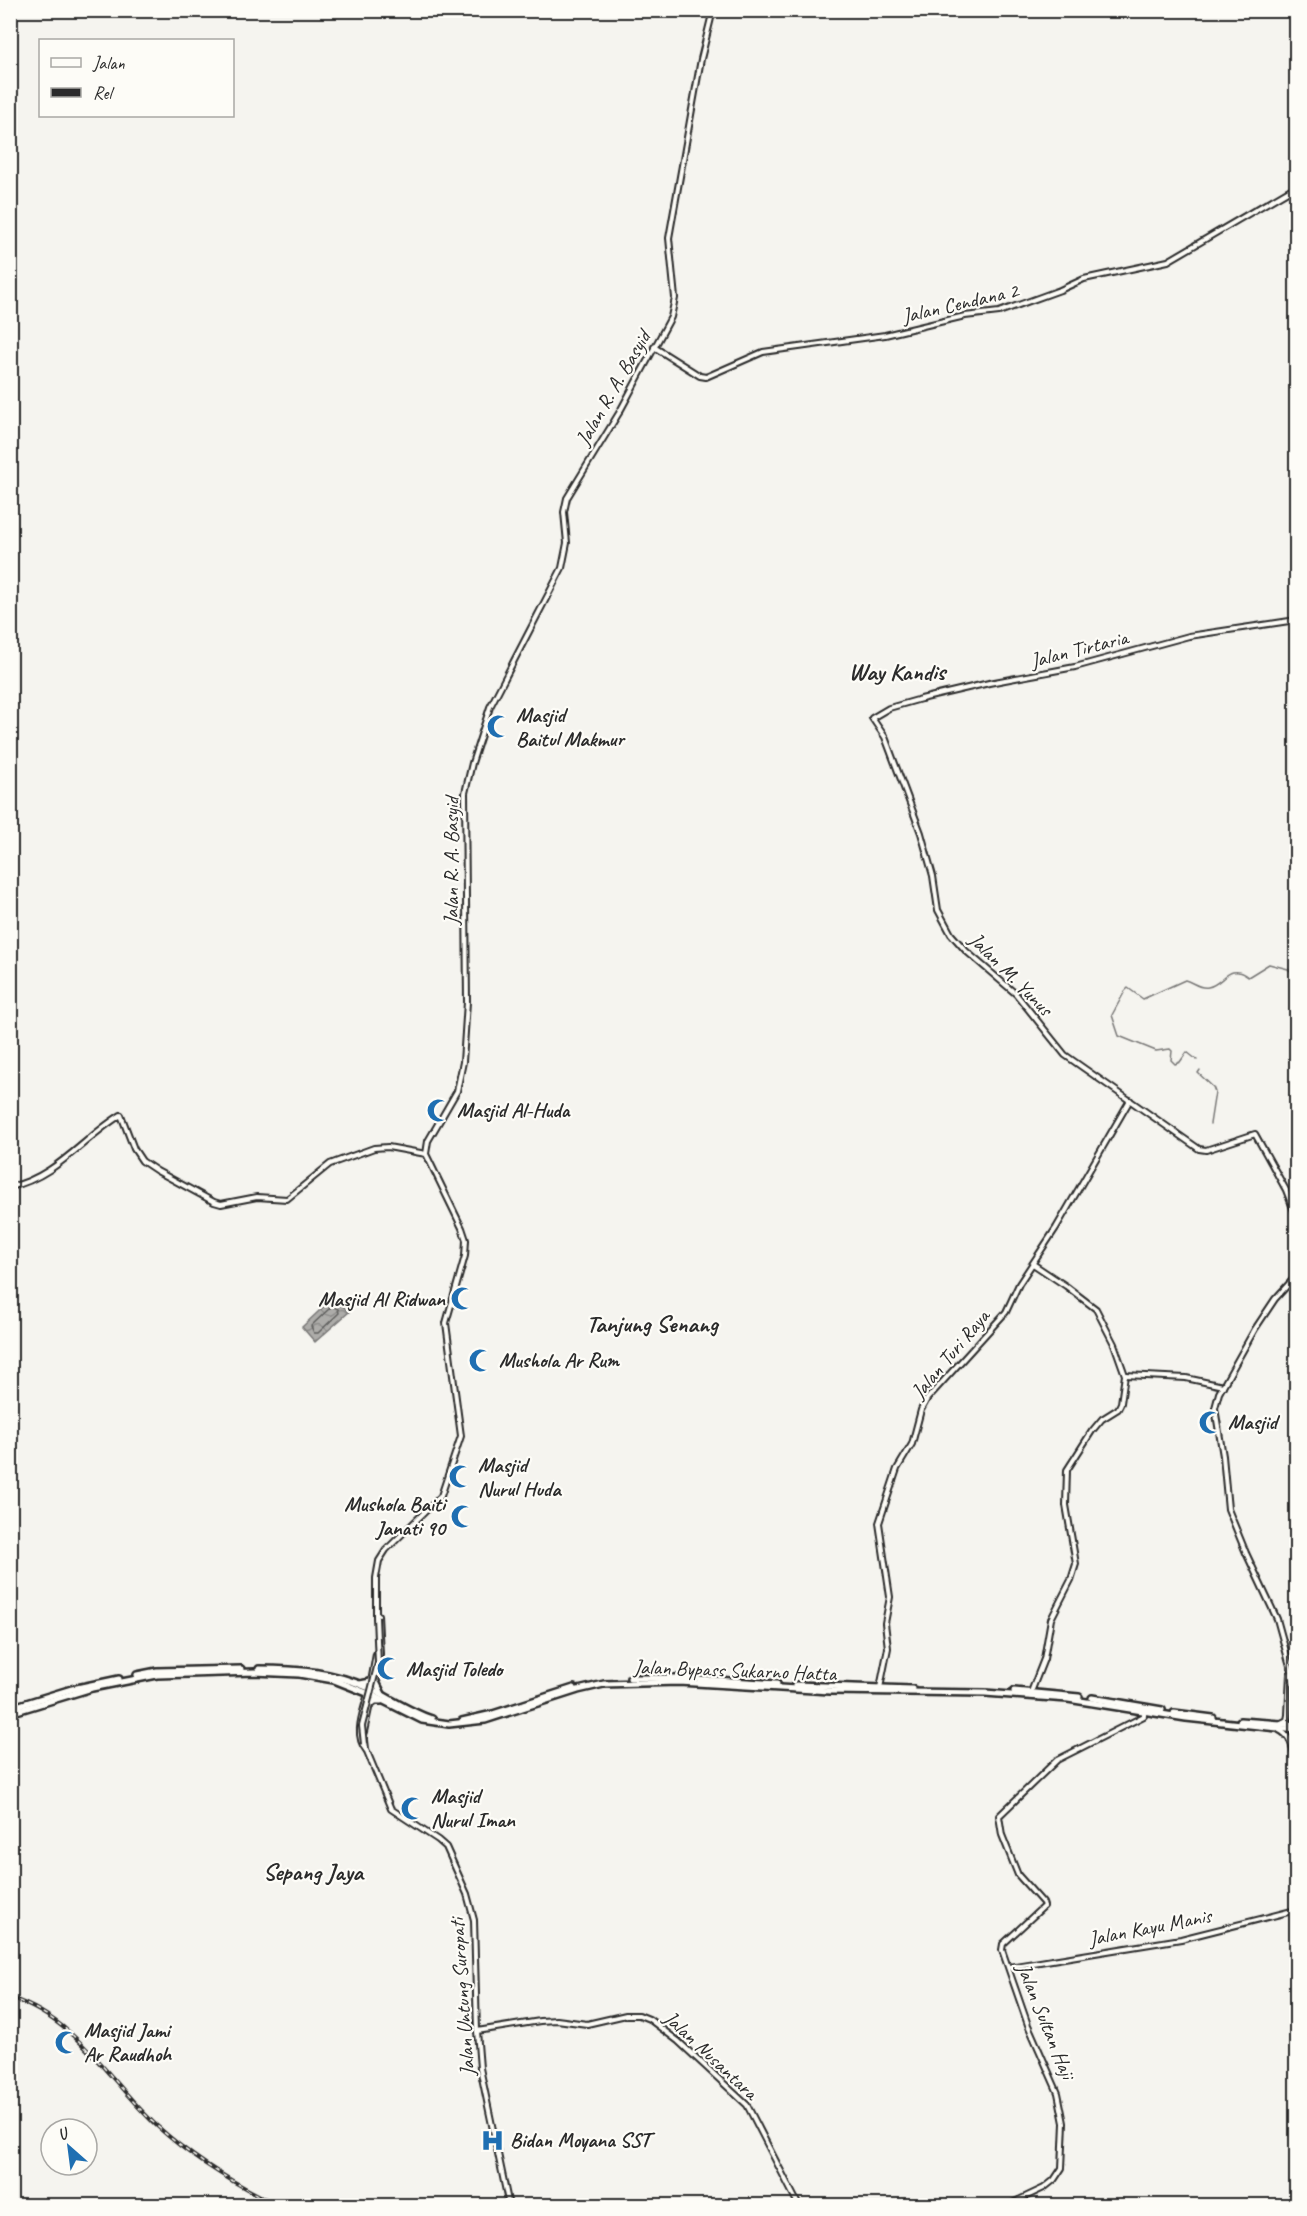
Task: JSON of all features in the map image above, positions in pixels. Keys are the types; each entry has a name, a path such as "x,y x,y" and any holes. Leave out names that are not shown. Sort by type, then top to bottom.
{"highway":[{"name":"Jalan Bypass Sukarno Hatta","path":"10,1708 39,1702 72,1689 143,1674 290,1669 319,1672 436,1720 463,1720 508,1711 604,1684 679,1682 830,1691 985,1693 1080,1700 1196,1720 1277,1727 1296,1725"},
{"name":"Jalan Bypass Sukarno Hatta","path":"508,1711 592,1683 640,1678 680,1678 880,1689 1031,1692 1097,1699 1296,1730"},
{"path":"360,1687 371,1692 374,1701 384,1698"},
{"name":"Jalan Bypass Sukarno Hatta","path":"10,1713 32,1704"}],"street":[{"name":"Jalan R. A. Basyid","path":"426,1155 428,1141 457,1091 463,1062 467,1002 464,813 465,793 472,763 490,707 562,568 567,543 564,512 567,498 619,413 671,317 674,306 669,238 712,10"},
{"name":"Jalan Cendana 2","path":"654,347 700,376 706,377 763,352 885,335 948,320 999,312 1084,279 1168,261 1296,186"},
{"name":"Jalan Tirtaria","path":"872,718 889,708 921,699 988,683 1075,667 1190,636 1296,620"},
{"name":"Jalan M. Yunus","path":"872,718 885,737 921,833 933,876 938,910 946,927 966,951 1016,994 1063,1053 1203,1151 1255,1134 1296,1216"},
{"name":"Jalan Turi Raya","path":"880,1689 888,1648 885,1623 890,1593 879,1523 897,1469 912,1444 924,1404 1002,1316 1130,1100"},
{"path":"10,1187 28,1183 53,1168 121,1115 134,1149 142,1161 157,1172 218,1204 258,1197 287,1199 330,1164 374,1148 388,1147 426,1155 461,1224 466,1240 464,1262 446,1323 461,1433 441,1496 386,1550 380,1561 376,1578 378,1663 362,1726 365,1748"},
{"path":"1031,1692 1044,1659 1051,1619 1071,1580 1076,1564 1066,1505 1067,1470 1102,1419 1118,1409 1125,1375 1100,1315 1092,1305 1033,1264"},
{"path":"1296,1276 1265,1313 1217,1397 1215,1408 1223,1456 1228,1509 1275,1613 1295,1678 1296,1741"},
{"path":"1125,1375 1186,1377 1223,1386"},
{"name":"Jalan Untung Suropati","path":"376,1608 376,1656 371,1692 360,1734 362,1744 391,1809 443,1843 467,1894 474,1920 477,2031 483,2085 509,2205"},
{"path":"1290,1665 1288,1715 1286,1721 1277,1727 1284,1732 1290,1742 1296,1762"},
{"name":"Jalan Sultan Haji","path":"1006,2205 1044,2188 1054,2180 1062,2168 1064,2122 1058,2093 1028,2025 1009,1967 1002,1954 1003,1944 1044,1906 1041,1898 1018,1875 1000,1829 1000,1814 1057,1760 1144,1716 1144,1711"},
{"path":"1288,1715 1292,1719 1296,1715"},
{"path":"1290,1742 1296,1737"},
{"name":"Jalan Kayu Manis","path":"1009,1967 1181,1939 1296,1910"},
{"name":"Jalan Nusantara","path":"477,2031 548,2020 586,2024 628,2015 639,2015 649,2019 678,2041 747,2105 799,2205"}],"water":[{"path":"334,1297 349,1312 315,1342 302,1327"}],"waterway":[{"path":"1197,1060 1187,1052 1180,1062 1175,1064 1171,1060 1172,1051 1170,1049 1156,1051 1119,1036 1112,1015 1125,991 1128,988 1143,999 1185,980 1208,987 1231,973 1241,973 1248,977 1269,964 1288,969 1296,976"},
{"path":"1200,1070 1198,1073 1213,1087 1215,1092 1210,1124"}],"railway":[{"path":"10,1998 34,2008 73,2036 157,2126 185,2149 231,2180 280,2206"}],"place":[{"name":"Masjid Baitul Makmur","path":"498,727"},
{"name":"Masjid Al-Huda","path":"439,1110"},
{"name":"Masjid Al Ridwan","path":"463,1299"},
{"name":"Mushola Ar Rum","path":"481,1360"},
{"name":"Masjid","path":"1210,1422"},
{"name":"Masjid Nurul Huda","path":"460,1477"},
{"name":"Mushola Baiti Janati 90","path":"463,1516"},
{"name":"Masjid Toledo","path":"388,1669"},
{"name":"Masjid Nurul Iman","path":"413,1808"},
{"name":"Masjid Jami Ar Raudhoh","path":"66,2042"},
{"name":"Bidan Moyana SST","path":"492,2140"}],"district":[{"name":"Way Kandis","path":"897,672"},
{"name":"Tanjung Senang","path":"652,1324"},
{"name":"Sepang Jaya","path":"313,1872"}]}
